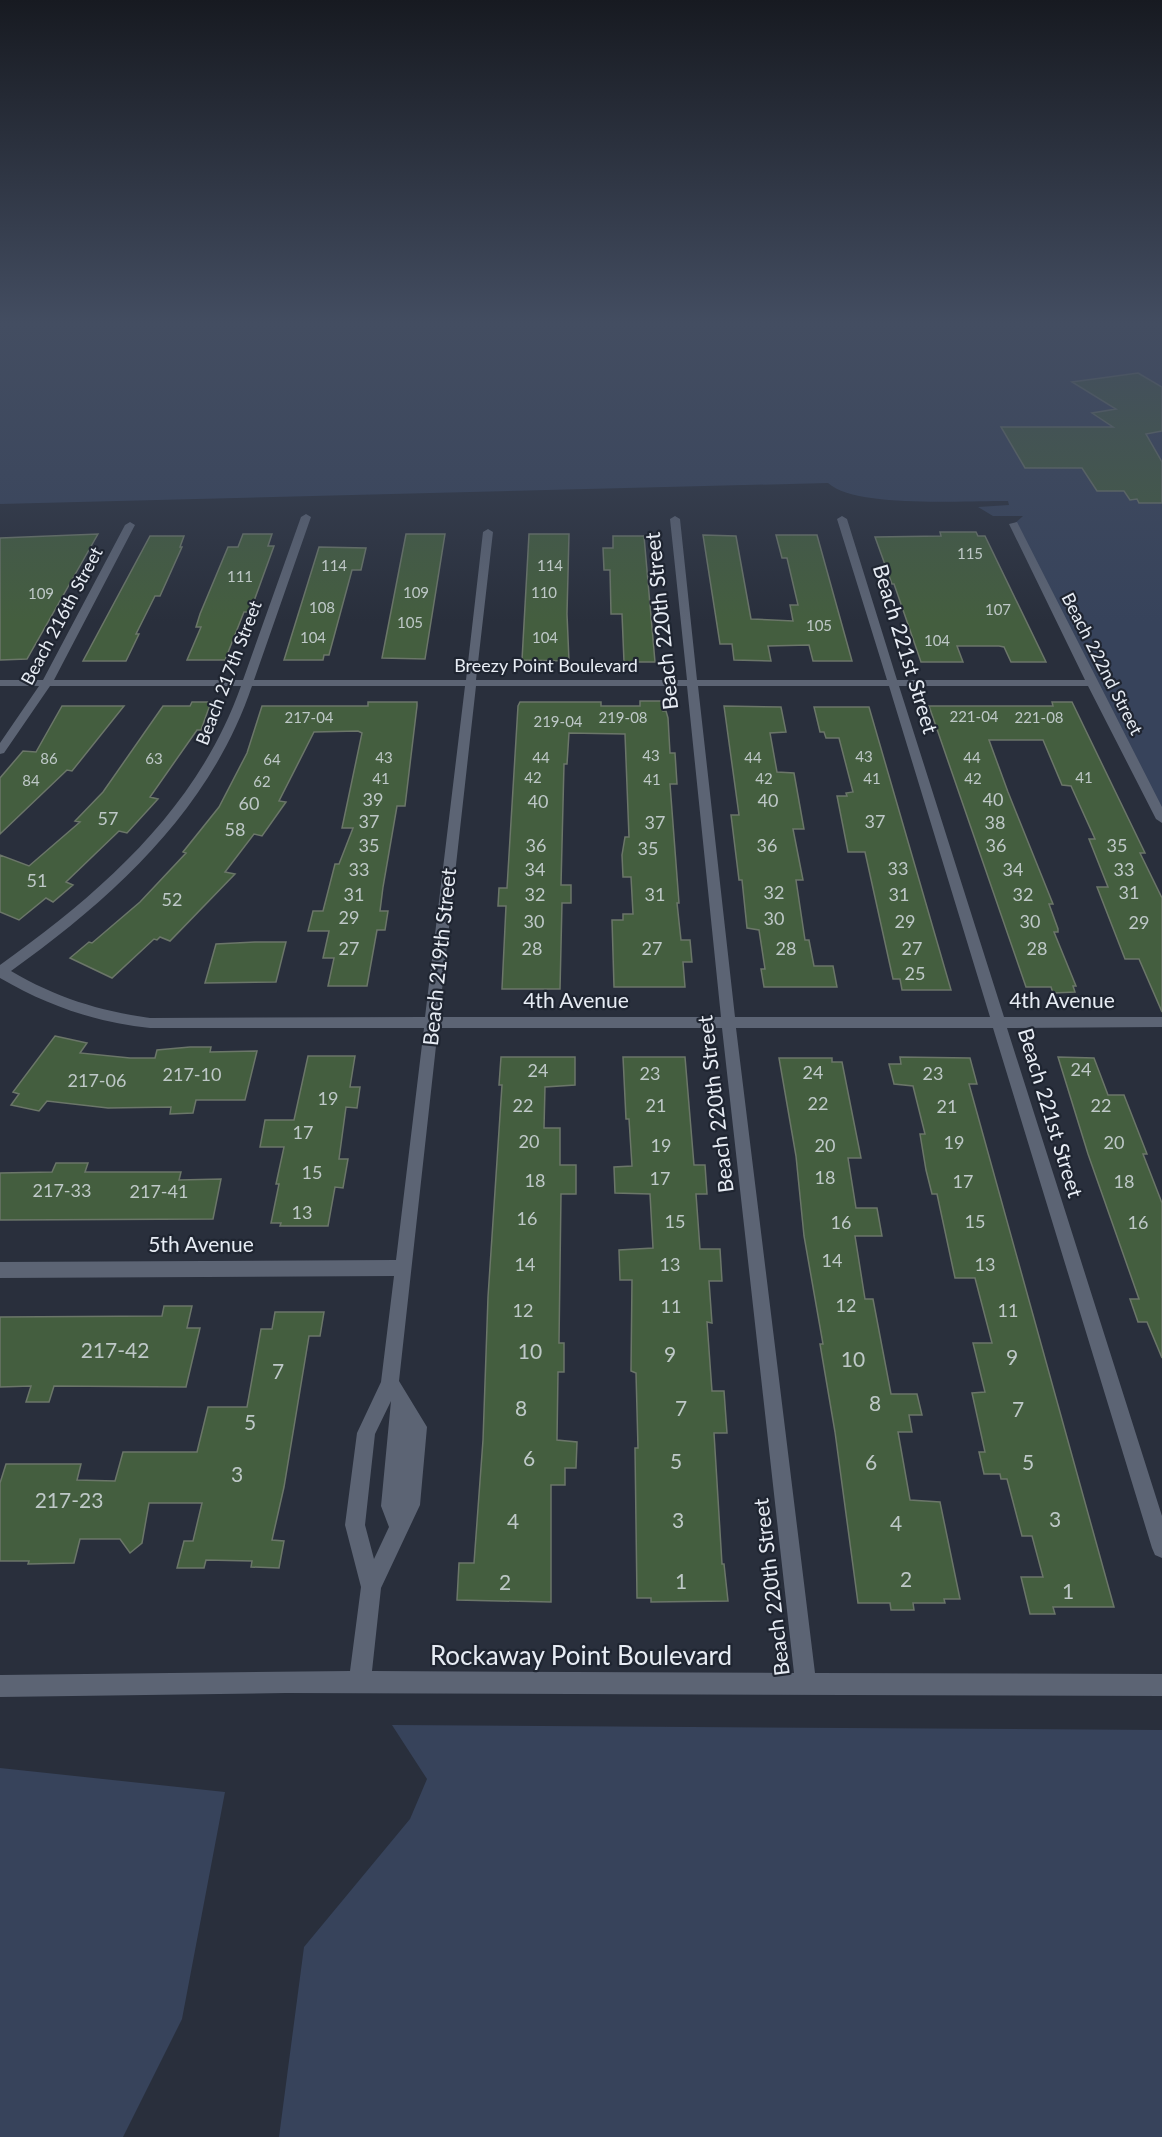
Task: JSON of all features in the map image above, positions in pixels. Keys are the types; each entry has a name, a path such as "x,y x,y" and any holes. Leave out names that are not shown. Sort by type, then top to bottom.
{"street":[{"name":"Beach 217th Street","path":"1,972 49,937 127,869 168,824 200,782 222,746 248,682 306,517"},
{"name":"Beach 220th Street","path":"675,519 729,1022 806,1684"},
{"name":"Beach 221st Street","path":"842,519 1162,1548"},
{"name":"Beach 222nd Street","path":"1014,524 1162,819"},
{"name":"Beach 216th Street","path":"0,751 22,723 46,683 130,525"},
{"name":"Beach 219th Street","path":"371,1587 355,1525 366,1433 390,1383 488,532"},
{"name":"Breezy Point Boulevard","path":"0,683 1092,683"},
{"name":"4th Avenue","path":"1,972 53,1001 98,1016 131,1021 195,1024 1162,1022"},
{"name":"5th Avenue","path":"0,1270 403,1268"},
{"name":"Beach 219th Street","path":"360,1682 371,1587 411,1505 418,1426 390,1383"},
{"name":"Rockaway Point Boulevard","path":"0,1686 360,1682 1162,1685"}],"shaded area":[{"path":"0,423 1162,423 1162,813 1014,524 1023,516 993,516 978,507 1009,505 1008,501 887,500 842,491 828,483 0,504"},
{"path":"392,1725 1162,1730 1162,2137 279,2137 304,1947 410,1819 427,1779"},
{"path":"0,1768 225,1792 182,2019 123,2137 0,2137"}],"building":[{"path":"1107,423 1162,423 1162,431 1146,434 1162,462 1162,503 1139,503 1137,499 1130,500 1124,491 1097,491 1082,468 1025,468 1001,427 1113,427"},
{"path":"940,532 976,532 978,536 985,536 1046,662 1011,662 1004,647 999,646 957,646 963,662 921,662 875,537 941,536"},
{"path":"98,534 27,659 0,660 0,538"},
{"path":"243,534 272,534 268,546 274,546 250,612 244,612 225,660 187,660 201,627 196,627 200,614 228,547 238,547"},
{"path":"406,534 445,534 425,659 382,658"},
{"path":"529,534 569,534 567,614 569,661 522,660"},
{"path":"703,535 736,536 751,619 793,621 790,605 798,605 787,558 782,558 776,535 817,535 852,661 813,661 809,645 768,646 771,661 734,660 732,644 720,644"},
{"path":"150,536 184,536 180,547 182,547 160,596 155,596 136,634 139,634 126,661 83,661"},
{"path":"613,536 644,536 655,662 624,662 622,614 611,614 610,570 604,570 603,548 613,548"},
{"path":"319,547 366,548 361,570 352,570 329,655 324,655 323,660 284,660"},
{"path":"640,701 663,701 663,711 666,711 668,718 670,753 675,753 677,784 670,784 679,903 677,903 681,940 690,940 692,962 683,962 685,987 614,987 612,920 623,920 623,914 633,914 631,877 623,877 622,855 625,837 629,837 625,734 569,733 567,764 564,764 561,885 571,885 571,903 562,903 560,989 502,989 506,906 498,906 499,888 507,888 518,706 520,702 601,702 601,706 640,706"},
{"path":"192,702 211,702 201,730 197,730 150,797 158,799 127,833 119,831 66,882 73,885 53,902 46,898 19,920 0,912 0,855 29,866 80,822 75,821 103,792 163,706 190,706"},
{"path":"368,702 417,702 417,706 405,806 397,806 383,887 380,911 388,911 385,930 377,930 367,986 328,986 334,958 323,958 329,931 308,931 313,911 323,911 335,864 339,864 353,828 342,828 362,733 358,731 314,732 279,801 286,802 262,836 254,834 225,872 235,874 170,941 160,937 157,940 154,939 112,978 70,958 89,942 92,943 140,902 186,853 183,852 219,807 247,753 262,706 368,706"},
{"path":"1052,702 1072,702 1145,853 1140,853 1162,898 1162,1012 1139,959 1125,959 1097,887 1108,887 1089,839 1095,839 1071,786 1062,785 1043,740 989,740 1053,904 1049,904 1058,929 1058,932 1054,932 1076,986 1073,986 1075,992 1053,993 1051,987 1026,987 929,706 1053,706"},
{"path":"62,706 124,706 72,771 67,770 0,834 0,778 23,751 36,752"},
{"path":"724,706 781,707 786,732 770,733 777,772 794,773 804,829 793,829 803,880 796,880 805,940 809,940 814,966 833,966 837,987 764,987 761,969 765,969 759,930 747,928 742,880 739,880 731,815 739,815"},
{"path":"814,707 869,707 951,990 902,990 900,979 893,979 865,852 848,852 837,796 847,796 846,793 853,792 839,738 826,738 824,732 820,732"},
{"path":"286,942 276,982 205,983 216,944"},
{"path":"55,1036 87,1043 80,1053 130,1058 155,1058 157,1050 190,1047 211,1047 210,1052 257,1051 245,1100 196,1100 193,1113 170,1114 171,1107 108,1108 47,1101 39,1111 11,1105 19,1094 13,1092"},
{"path":"308,1056 355,1056 350,1087 360,1087 357,1108 346,1107 339,1159 348,1159 343,1188 335,1187 328,1226 280,1226 281,1223 271,1223 284,1147 260,1147 265,1120 294,1120"},
{"path":"501,1057 575,1057 575,1085 545,1087 544,1128 560,1128 560,1165 576,1165 576,1194 561,1194 559,1343 564,1343 564,1372 558,1372 557,1440 577,1442 576,1468 565,1468 565,1485 551,1485 551,1602 457,1600 459,1563 474,1563 502,1085 499,1085"},
{"path":"623,1057 685,1057 694,1165 705,1165 707,1194 696,1194 700,1249 720,1249 722,1281 709,1281 712,1323 707,1322 712,1391 724,1391 727,1433 714,1433 722,1564 724,1564 728,1601 651,1602 651,1598 637,1598 635,1448 638,1448 636,1373 631,1371 632,1280 620,1280 619,1250 653,1248 650,1194 615,1193 614,1167 632,1166 629,1119 626,1119"},
{"path":"900,1057 970,1058 977,1084 969,1084 1114,1607 1053,1607 1055,1614 1030,1614 1021,1577 1043,1577 1032,1536 1022,1536 1007,1479 1001,1479 1000,1474 984,1474 979,1452 985,1452 972,1393 985,1392 973,1343 992,1343 975,1278 955,1278 937,1194 932,1194 926,1170 920,1134 925,1134 913,1086 894,1084 889,1064 901,1064"},
{"path":"1058,1057 1094,1058 1108,1095 1124,1095 1147,1154 1143,1154 1162,1203 1162,1358 1147,1322 1138,1322 1130,1299 1139,1299 1088,1154"},
{"path":"779,1058 832,1058 832,1062 842,1062 861,1158 848,1158 856,1208 877,1208 882,1236 855,1236 865,1299 873,1299 891,1394 917,1394 922,1415 909,1415 912,1432 898,1432 910,1500 940,1502 960,1599 944,1599 945,1603 913,1603 914,1610 891,1610 890,1603 858,1603 835,1432 820,1344 823,1344 804,1236 796,1156"},
{"path":"56,1163 88,1163 85,1172 181,1172 179,1180 221,1179 213,1219 0,1220 0,1173 52,1172"},
{"path":"164,1306 192,1306 187,1328 200,1328 186,1387 54,1386 49,1402 26,1402 31,1386 0,1387 0,1317 162,1316"},
{"path":"275,1312 324,1312 320,1336 309,1336 284,1487 272,1540 284,1541 279,1568 251,1567 252,1561 206,1560 204,1568 177,1568 184,1541 193,1541 202,1503 149,1503 142,1543 130,1553 120,1539 80,1539 74,1563 28,1564 29,1561 0,1561 0,1483 6,1464 81,1464 77,1480 115,1481 123,1452 197,1452 208,1407 247,1407 261,1329 272,1329"}]}
